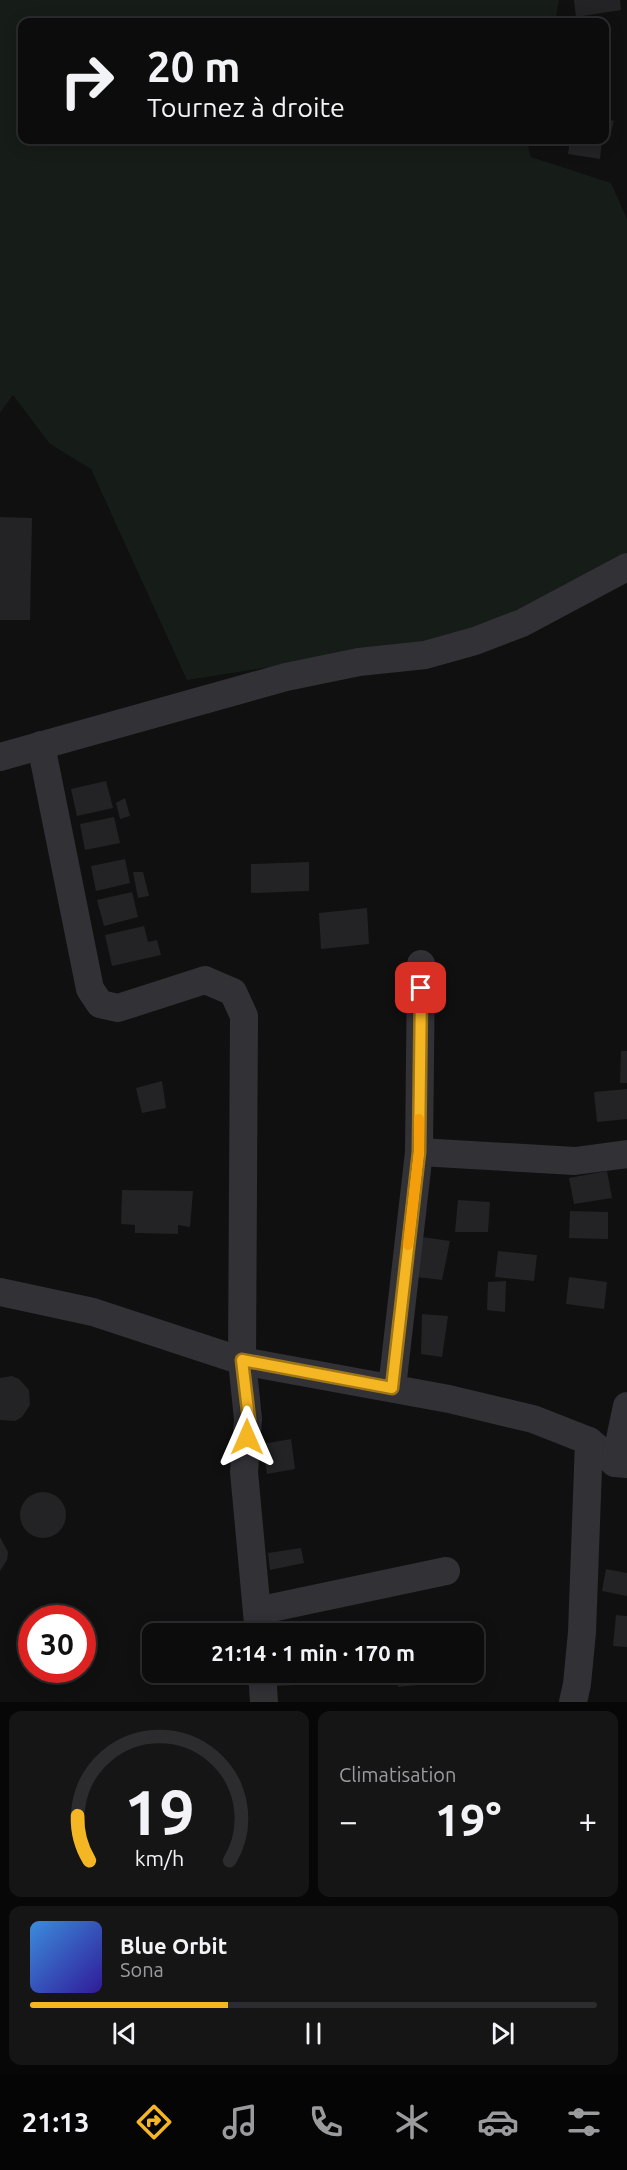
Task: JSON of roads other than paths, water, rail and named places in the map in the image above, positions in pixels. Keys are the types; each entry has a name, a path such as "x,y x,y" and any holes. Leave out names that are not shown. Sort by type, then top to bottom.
{"street":[{"path":"0,757 286,677 359,662 425,654 475,641 522,623 627,567"},
{"path":"41,745 90,989 100,1004 118,1008 205,980 233,992 244,1016 242,1360 249,1419 244,1472 258,1622 446,1571"},
{"path":"392,1388 419,1152 421,964"},
{"path":"419,1152 575,1161 627,1154"},
{"path":"0,1292 93,1312 242,1360 449,1399 533,1419 589,1441 621,1463 627,1406"},
{"path":"573,1702 582,1632 589,1441"},
{"path":"263,1683 264,1702"}]}
